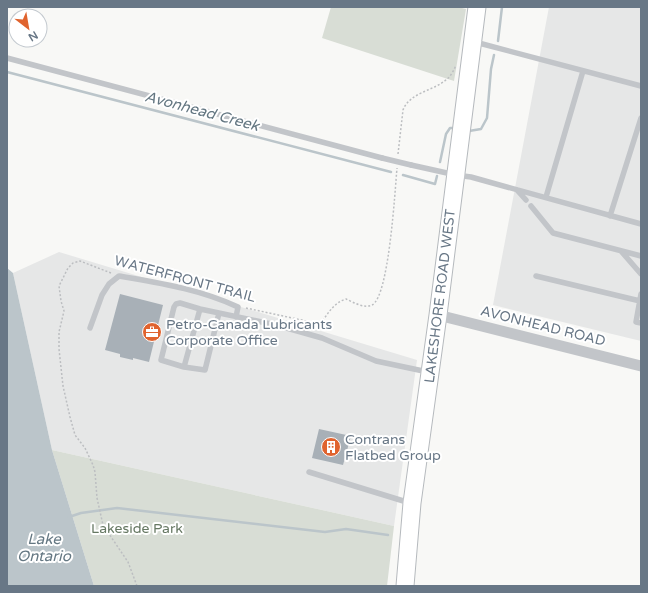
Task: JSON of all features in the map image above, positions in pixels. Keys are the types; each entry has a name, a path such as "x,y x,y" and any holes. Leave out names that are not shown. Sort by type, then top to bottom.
{"main road":[{"name":"LAKESHORE ROAD WEST","path":"404,586 412,503 438,315 477,7"}],"street":[{"name":"AVONHEAD ROAD","path":"438,315 641,366"}],"lane":[{"path":"473,42 641,86"},
{"path":"7,58 382,158 471,177 641,224"},
{"path":"546,197 583,71"},
{"path":"610,216 641,118"},
{"path":"517,190 526,200"},
{"path":"531,206 553,233 641,256"},
{"path":"621,251 641,274"},
{"path":"90,328 102,295 109,284 119,276"},
{"name":"WATERFRONT TRAIL","path":"119,276 172,285 220,298 238,306"},
{"path":"536,276 640,302"},
{"path":"641,294 636,322 641,323"},
{"path":"219,313 205,370 184,367 160,360 174,307 176,304 180,303 200,309 219,313 236,317 276,325 322,338 376,361 430,372"},
{"path":"236,317 238,306"},
{"path":"184,367 200,309"},
{"path":"309,472 412,503"}],"path":[{"path":"398,159 406,103 417,95 449,78 458,62"},
{"name":"WATERFRONT TRAIL","path":"238,306 320,324 328,315 333,306 339,301 346,299 365,306 372,306 377,301 382,289 386,272 397,167"},
{"name":"WATERFRONT TRAIL","path":"119,276 80,261 73,263 68,268 59,286 64,311 59,332 59,349 63,386 75,435 85,448 93,465 97,498 103,525 128,562 137,586"}],"shaded area":[{"path":"549,7 641,7 641,341 493,305"},
{"path":"59,252 417,360 394,526 52,450 13,273"}],"green space":[{"path":"331,7 458,7 466,9 454,81 322,38"},
{"name":"Lakeside Park","path":"52,450 394,526 387,586 94,586"}],"water":[{"name":"Lake Ontario","path":"7,268 13,273 52,450 94,586 7,586"}],"building":[{"path":"120,294 163,305 149,362 133,358 133,360 120,357 120,354 105,350"},
{"name":"Contrans Flatbed Group","path":"319,429 351,436 343,465 312,458"}],"waterway":[{"name":"Avonhead Creek","path":"498,41 502,7"},
{"name":"Avonhead Creek","path":"469,131 481,129 487,118 491,69 494,55"},
{"name":"Avonhead Creek","path":"7,72 391,172"},
{"name":"Avonhead Creek","path":"440,162 446,134 450,128 454,128"},
{"name":"Avonhead Creek","path":"403,175 435,184 437,176"},
{"path":"69,517 81,513 117,508 325,532 346,529 388,535"}],"place":[{"name":"Petro-Canada Lubricants Corporate Office","path":"152,332"},
{"name":"Contrans Flatbed Group","path":"331,447"}]}
